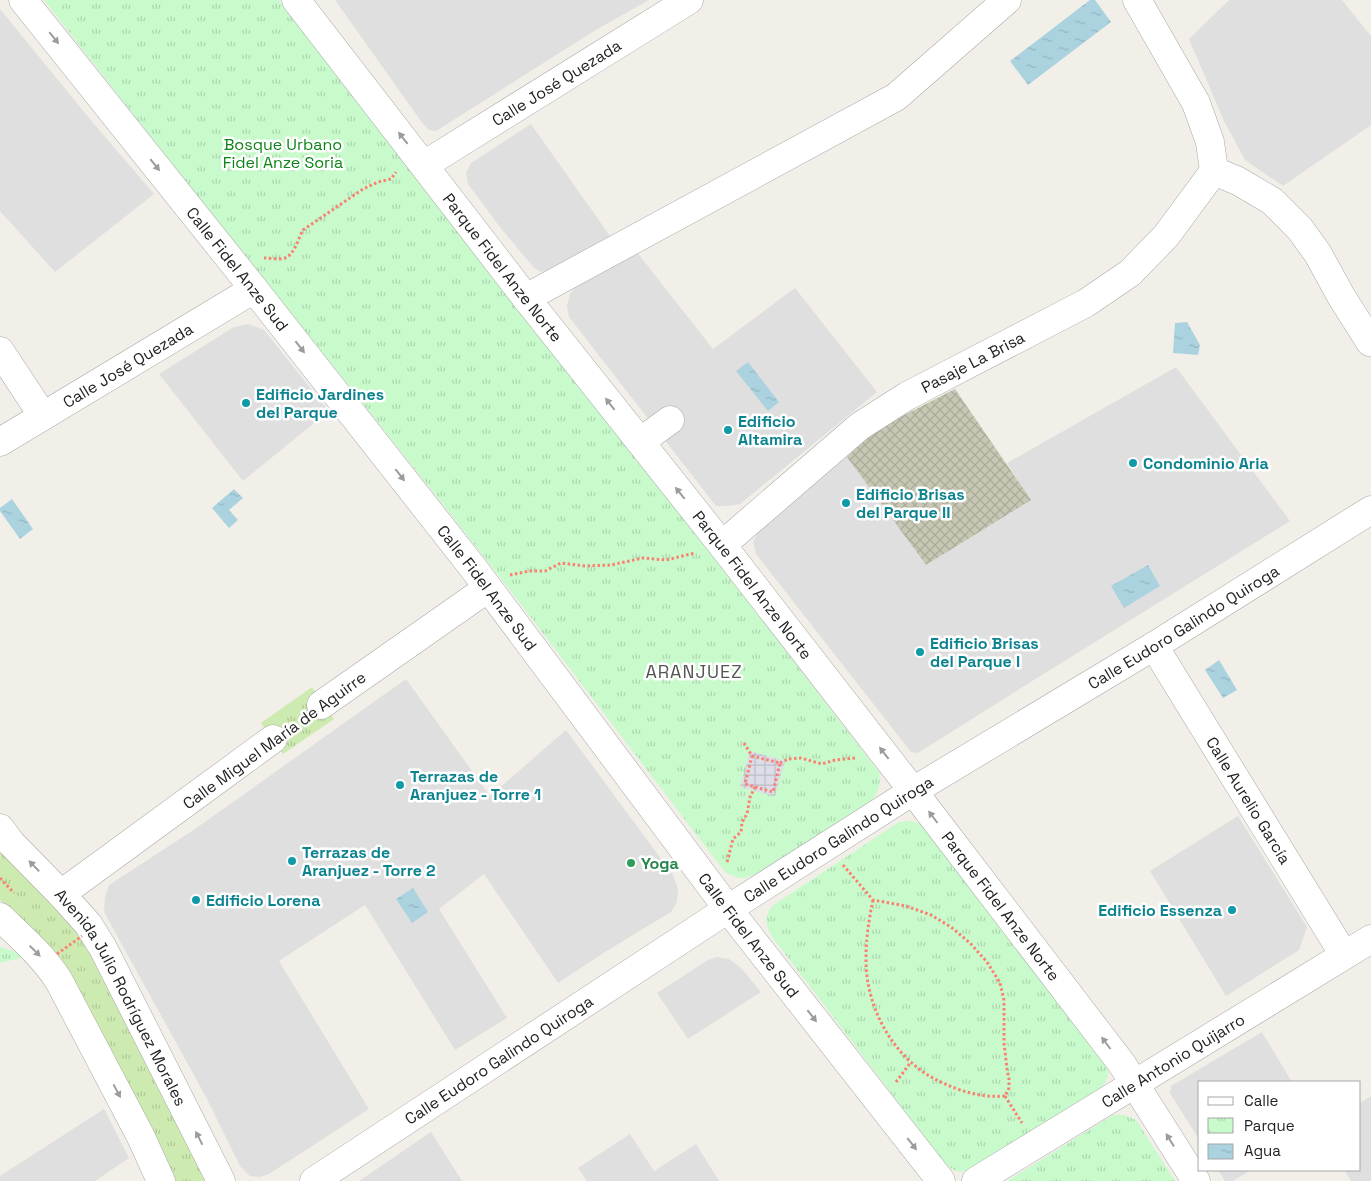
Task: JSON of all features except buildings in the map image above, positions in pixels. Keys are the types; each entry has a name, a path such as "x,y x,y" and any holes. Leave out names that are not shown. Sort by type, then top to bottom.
{"street":[{"name":"Calle Fidel Anze Sud","path":"23,0 254,289 496,582 728,909 941,1181"},
{"name":"Parque Fidel Anze Norte","path":"296,0 412,165 526,298 640,442 710,549 914,791 1122,1064 1196,1181"},
{"name":"Calle José Quezada","path":"412,165 689,0"},
{"path":"526,298 896,97 1007,0"},
{"path":"1137,0 1196,102 1210,142 1214,171 1238,181 1272,201 1300,230 1318,254 1341,296 1370,342"},
{"name":"Pasaje La Brisa","path":"710,549 860,426 907,396 1086,304 1130,273 1166,236 1214,171"},
{"name":"Calle José Quezada","path":"0,442 254,289"},
{"path":"0,351 43,416"},
{"path":"640,442 670,420"},
{"name":"Calle Eudoro Galindo Quiroga","path":"314,1181 728,909 914,791 1154,646 1371,510"},
{"name":"Calle Miguel María de Aguirre","path":"321,705 496,582"},
{"name":"Calle Aurelio García","path":"1154,646 1344,955"},
{"name":"Calle Miguel María de Aguirre","path":"62,894 274,739"},
{"name":"Avenida Julio Rodríguez Morales","path":"0,828 11,843 62,894 88,924 103,948 221,1181"},
{"path":"0,917 41,957 59,981 141,1136 161,1181"},
{"name":"Calle Antonio Quijarro","path":"976,1181 1371,939"}],"path":[{"path":"262,258 286,258 294,251 303,230 362,189 391,179 412,165"},
{"path":"496,582 530,571 545,571 561,563 586,566 612,565 643,558 666,560 710,549"},
{"path":"744,743 752,756 780,763 788,759 801,758 822,764 849,758 863,759"},
{"path":"752,756 745,784 773,792 780,763"},
{"path":"726,868 733,839 741,832 742,822 748,814 750,797 755,787"},
{"path":"842,865 873,900 906,906 931,915 951,927 970,943 987,962 1000,983 1004,1000 1004,1043 1009,1079 1009,1088 1005,1096"},
{"path":"873,900 867,940 867,978 880,1021 891,1040 902,1055 934,1079 957,1089 994,1097 1005,1096"},
{"path":"57,954 82,936"},
{"path":"895,1083 911,1062"},
{"path":"1005,1096 1023,1125"}],"shaded area":[{"path":"335,0 649,0 594,31 436,131 429,130 423,124"},
{"path":"1229,0 1342,0 1371,36 1371,125 1283,186 1245,160 1224,121 1189,39"},
{"path":"0,9 154,194 55,272 0,211"},
{"path":"531,124 610,236 555,267 541,272 534,268 499,226 468,184 466,173 471,163"},
{"name":"Edificio Altamira","path":"636,251 713,349 795,288 877,392 740,504 716,506 569,317 567,306 570,294 575,287"},
{"name":"Edificio Jardines del Parque","path":"248,324 264,330 329,411 243,481 159,374 234,327"},
{"path":"1176,367 1290,521 918,753 911,752 756,554 753,542 760,528 847,457 926,565 1030,500 1007,463"},
{"path":"955,389 1031,500 926,565 847,457 875,430"},
{"path":"406,679 490,796 566,730 673,875 678,889 677,902 671,912 558,983 484,874 439,909 507,1018 455,1050 365,905 279,961 369,1109 269,1174 260,1177 250,1176 240,1166 206,1097 104,912 105,897 109,885 195,829"},
{"path":"750,751 785,761 775,796 740,787"},
{"name":"Edificio Essenza","path":"1238,816 1307,927 1299,950 1226,996 1150,871"},
{"path":"717,957 729,959 741,968 761,992 688,1039 657,993 708,960"},
{"path":"1262,1032 1291,1081 1198,1081 1198,1138 1170,1093 1171,1086"},
{"path":"1371,1096 1371,1181 1351,1181 1346,1171 1361,1171 1361,1102"},
{"path":"104,1109 129,1158 95,1181 0,1181 0,1176"},
{"path":"431,1132 462,1181 359,1181"},
{"path":"630,1134 654,1171 696,1144 719,1181 587,1181 578,1168"},
{"path":"1219,1171 1249,1171 1233,1181 1225,1181"}],"green space":[{"name":"Bosque Urbano Fidel Anze Soria","path":"44,0 279,0 550,346 879,772 879,787 871,801 754,875 742,878 725,872 506,585"},
{"path":"312,687 334,719 283,754 261,723"},
{"path":"909,821 918,823 924,828 1106,1059 1108,1067 1108,1077 1102,1087 967,1171 960,1172 946,1165 773,938 766,922 767,914 772,906 899,822"},
{"path":"0,842 90,940 211,1181 171,1181 37,937 0,900"},
{"path":"0,947 13,951 24,957 0,963"},
{"path":"1113,1115 1125,1115 1136,1120 1175,1181 1007,1181"}],"water":[{"path":"1090,0 1095,0 1111,22 1028,85 1010,61"},
{"path":"1187,322 1200,345 1198,355 1173,353 1175,323"},
{"path":"748,362 779,402 768,411 736,371"},
{"path":"234,489 243,498 229,510 238,520 229,528 212,508"},
{"path":"12,499 33,529 20,539 0,511 0,508"},
{"path":"1148,565 1160,586 1124,608 1111,586"},
{"path":"1219,660 1237,690 1223,698 1205,670"},
{"path":"413,888 428,912 412,923 396,899"}],"place":[{"name":"Edificio Jardines del Parque","path":"246,403"},
{"name":"Edificio Altamira","path":"728,430"},
{"name":"Condominio Aria","path":"1133,463"},
{"name":"Edificio Brisas del Parque II","path":"846,503"},
{"name":"Edificio Brisas del Parque I","path":"920,652"},
{"name":"Terrazas de Aranjuez - Torre 1","path":"400,785"},
{"name":"Terrazas de Aranjuez - Torre 2","path":"292,861"},
{"name":"Yoga","path":"631,863"},
{"name":"Edificio Lorena","path":"196,900"},
{"name":"Edificio Essenza","path":"1232,910"}],"district":[{"name":"ARANJUEZ","path":"694,672"}]}
